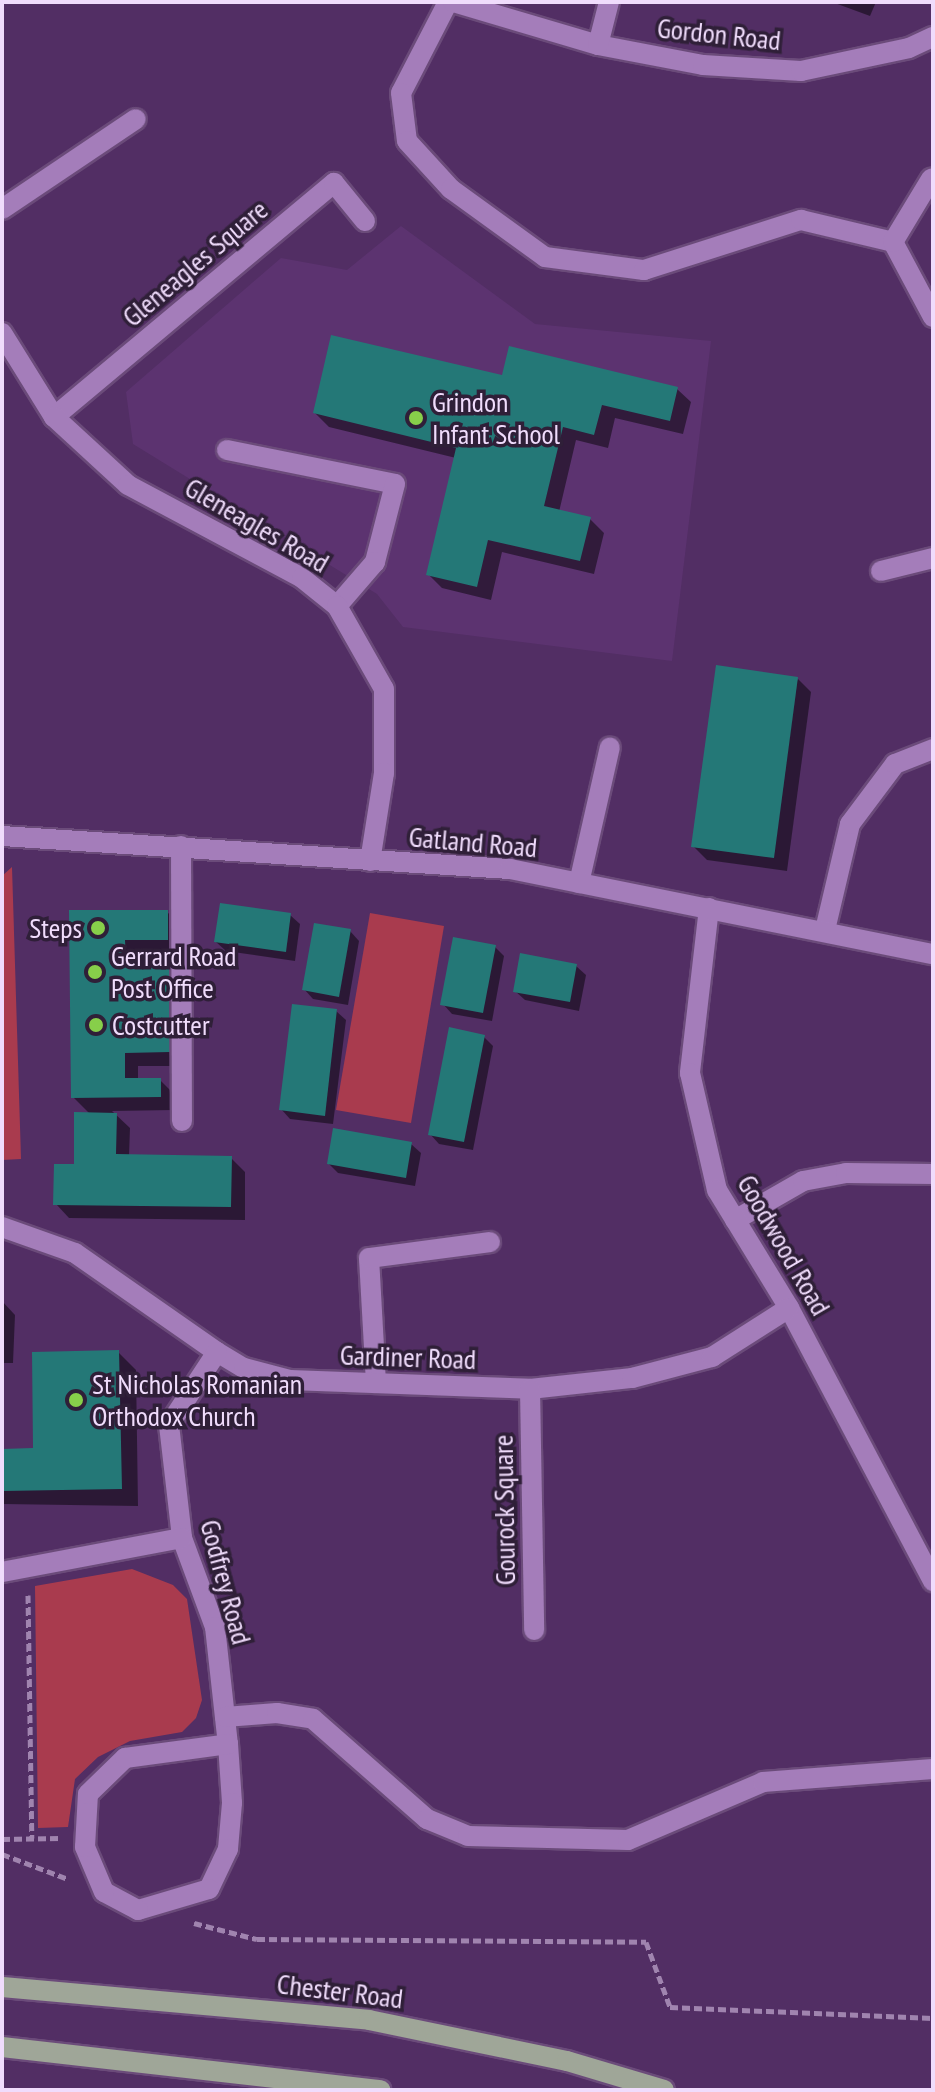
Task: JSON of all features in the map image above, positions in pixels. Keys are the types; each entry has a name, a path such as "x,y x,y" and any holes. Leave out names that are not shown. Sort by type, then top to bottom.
{"main road":[{"name":"Chester Road","path":"2,1987 369,2020 567,2061 664,2090"},
{"path":"2,2047 381,2090"}],"street":[{"name":"Gordon Road","path":"450,2 598,45 703,65 801,71 909,48 933,37"},
{"path":"450,2 401,93 407,141 451,189 545,257 644,270 801,220 893,242 933,317"},
{"path":"598,45 609,2"},
{"path":"2,209 136,119"},
{"path":"893,242 931,179"},
{"name":"Gleneagles Square","path":"54,417 334,183 365,221"},
{"name":"Gleneagles Road","path":"2,333 54,417 128,485 302,578 337,606 384,689 384,773 370,861"},
{"path":"227,450 395,484 375,562 337,606"},
{"path":"881,571 933,558"},
{"path":"579,883 610,747"},
{"path":"825,930 850,824 895,764 933,749"},
{"name":"Gatland Road","path":"2,836 510,869 933,954"},
{"path":"181,846 182,1121"},
{"name":"Goodwood Road","path":"709,908 690,1073 717,1190 789,1308 933,1581"},
{"path":"735,1220 803,1181 846,1173 933,1174"},
{"name":"Gardiner Road","path":"2,1227 75,1253 244,1368 290,1380 530,1389 632,1378 712,1357 789,1308"},
{"path":"376,1383 369,1258 490,1242"},
{"name":"Godfrey Road","path":"104,1892 138,1910 209,1889 228,1849 228,1744 215,1627 182,1538 169,1425 217,1352"},
{"name":"Gourock Square","path":"530,1389 534,1630"},
{"path":"2,1572 27,1571 182,1538"},
{"path":"225,1717 277,1713 313,1719 427,1819 468,1836 628,1840 763,1782 933,1769"},
{"path":"104,1892 86,1837 88,1794 125,1758 228,1744"}],"path":[{"path":"27,1571 32,1838"},
{"path":"2,1839 86,1837"},
{"path":"2,1854 104,1892"},
{"path":"183,1921 257,1939 646,1942 670,2007 933,2018"}],"shaded area":[{"name":"Grindon Infant School","path":"401,226 535,324 711,341 672,661 403,627 377,594 133,444 126,392 281,258 347,270"},
{"path":"12,867 21,1159 2,1160 2,876"},
{"path":"370,913 444,926 411,1123 336,1110"},
{"path":"132,1569 173,1585 187,1599 202,1700 196,1718 182,1732 130,1741 98,1757 75,1779 68,1827 38,1828 35,1586"}],"building":[{"path":"331,335 502,375 509,346 678,387 670,421 602,405 594,435 563,427 544,506 591,517 580,561 488,540 477,587 426,575 456,448 313,413"},
{"path":"716,665 798,677 774,858 691,847"},
{"path":"220,903 291,913 286,952 214,942"},
{"path":"69,910 168,910 168,940 125,940 126,960 169,960 170,1052 125,1053 125,1078 161,1078 161,1097 71,1098"},
{"path":"314,923 351,929 339,997 302,990"},
{"path":"453,937 496,945 483,1013 440,1005"},
{"path":"520,953 577,964 570,1002 513,992"},
{"path":"292,1004 337,1009 325,1116 279,1110"},
{"path":"449,1027 485,1035 464,1142 428,1135"},
{"path":"74,1112 117,1113 116,1154 232,1156 231,1207 53,1205 54,1164 74,1164"},
{"path":"333,1128 412,1142 406,1178 327,1164"},
{"name":"St Nicholas Romanian Orthodox Church","path":"119,1350 122,1489 2,1491 2,1449 33,1448 32,1352"}],"place":[{"name":"Grindon Infant School","path":"416,418"},
{"name":"Steps","path":"98,928"},
{"name":"Gerrard Road Post Office","path":"95,972"},
{"name":"Costcutter","path":"96,1025"},
{"name":"St Nicholas Romanian Orthodox Church","path":"76,1400"}]}
